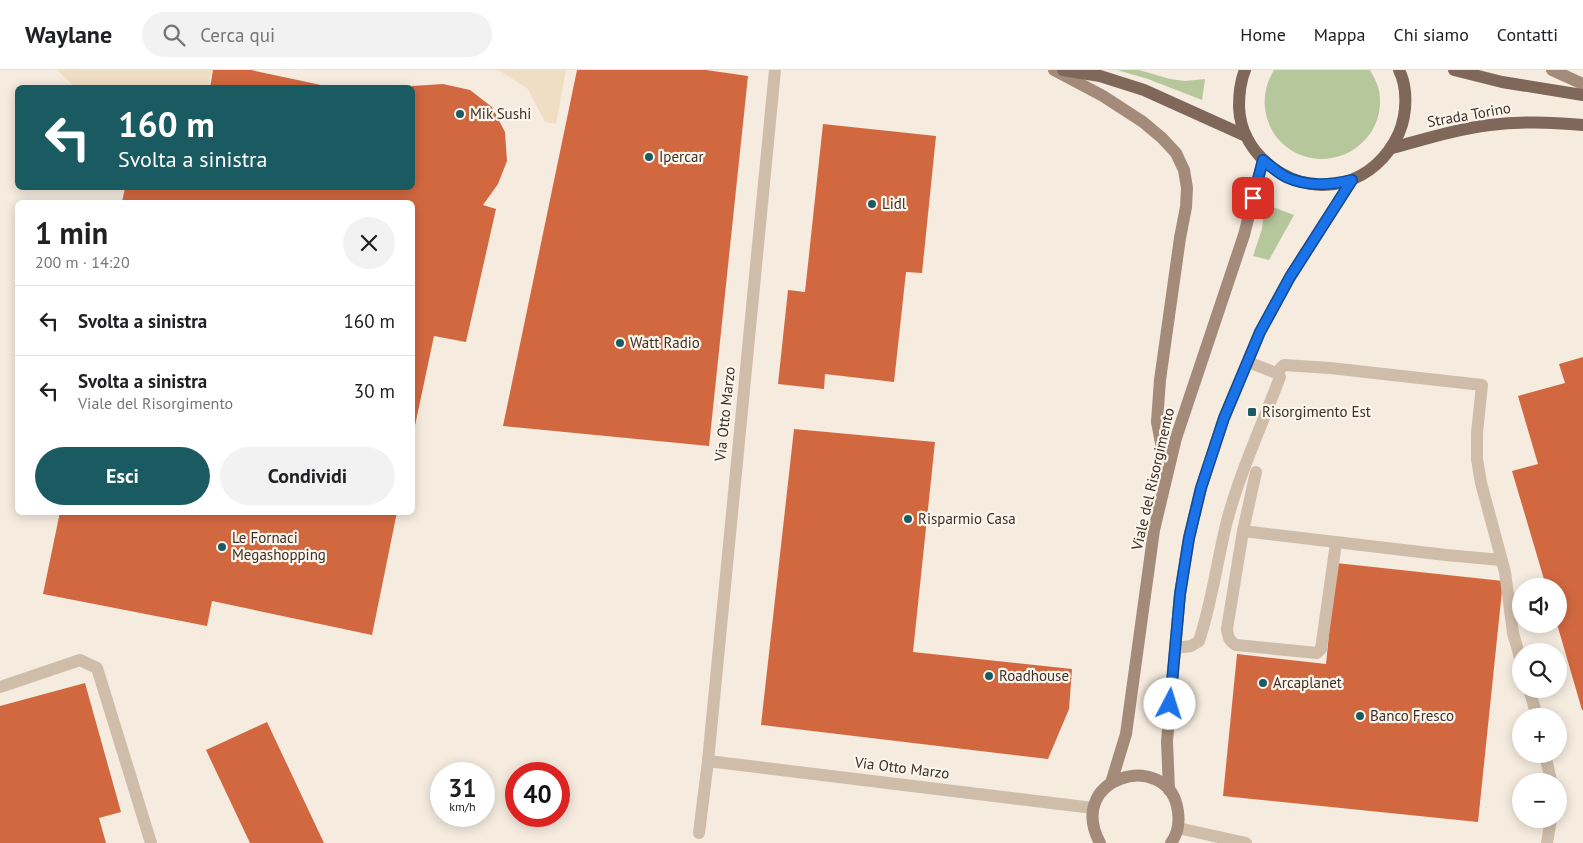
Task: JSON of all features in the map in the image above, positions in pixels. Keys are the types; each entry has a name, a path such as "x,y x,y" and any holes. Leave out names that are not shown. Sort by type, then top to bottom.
{"main road":[{"path":"1063,70 1100,76 1144,90 1246,136"},
{"path":"1245,70 1239,94 1240,116 1246,136 1255,152 1285,177 1312,185 1332,185 1352,180 1375,167 1392,148 1403,124 1406,98 1399,70"},
{"name":"Strada Torino","path":"1454,70 1502,82 1583,94"},
{"name":"Strada Torino","path":"1392,148 1447,132 1491,124 1528,122 1583,125"}],"street":[{"name":"Via Otto Marzo","path":"699,833 708,762 775,70"},
{"path":"1054,70 1103,96 1143,122 1176,153 1184,170 1187,188 1186,207 1160,380 1157,422 1167,474"},
{"path":"1552,70 1583,84"},
{"name":"Viale del Risorgimento","path":"1093,808 1101,792 1111,782 1126,734 1154,530 1176,438 1244,235 1263,160"},
{"path":"1169,790 1167,741 1180,594 1189,538 1201,488 1224,418 1260,332 1290,277 1352,180"},
{"path":"1175,648 1191,646 1199,640 1227,521 1240,478 1280,377 1276,373 1248,362"},
{"path":"1276,373 1284,365 1330,368 1482,385 1476,433 1476,459 1501,560 1516,643"},
{"path":"1256,472 1242,532 1227,629 1228,638 1236,645 1317,653 1321,649 1336,542"},
{"path":"1242,532 1501,560"},
{"path":"0,688 80,660 97,668 151,843"},
{"name":"Via Otto Marzo","path":"708,762 1093,808"},
{"path":"1111,782 1123,777 1142,776 1160,782 1169,790 1176,802 1179,815 1178,828 1171,843"},
{"path":"1093,808 1092,822 1100,843"},
{"path":"1178,828 1246,843"},
{"path":"1547,843 1550,828"}],"green space":[{"path":"1117,70 1139,70 1170,79 1185,81 1205,79 1202,100 1148,79"},
{"path":"1274,70 1370,70 1380,95 1378,116 1372,131 1362,143 1349,152 1335,157 1319,159 1303,156 1288,148 1274,133 1266,115 1266,89"},
{"path":"1265,204 1294,215 1269,260 1253,256 1262,229"}],"shaded area":[{"path":"57,70 212,70 208,85 73,85"},
{"path":"495,70 566,70 556,124 545,122 528,89 502,72"}],"building":[{"path":"213,70 251,70 321,85 210,85"},
{"path":"577,70 706,70 748,76 709,446 503,426"},
{"path":"443,84 470,90 492,107 505,132 507,161 498,184 483,205 496,209 466,342 434,336 415,426 415,200 122,200 125,190 415,190 415,86"},
{"name":"Lidl","path":"823,124 936,136 922,273 906,272 894,382 825,374 824,389 778,384 788,290 805,292"},
{"path":"1583,357 1583,710 1567,658 1567,643 1563,643 1560,633 1567,633 1567,578 1544,578 1512,471 1538,464 1518,396 1565,383 1559,364"},
{"path":"794,429 935,442 913,652 1072,669 1069,709 1048,759 761,725"},
{"name":"Le Fornaci Megashopping","path":"59,515 396,515 372,635 212,601 207,626 43,594"},
{"name":"Banco Fresco","path":"1336,563 1503,581 1478,822 1223,796 1237,654 1326,664"},
{"path":"85,683 121,812 99,818 106,843 0,843 0,706"},
{"path":"267,722 324,843 250,843 206,750"}],"place":[{"name":"Mik Sushi","path":"460,114"},
{"name":"Ipercar","path":"649,157"},
{"name":"Lidl","path":"872,204"},
{"name":"Watt Radio","path":"620,343"},
{"name":"Risorgimento Est","path":"1252,412"},
{"name":"Risparmio Casa","path":"908,519"},
{"name":"Le Fornaci Megashopping","path":"222,547"},
{"name":"Roadhouse","path":"989,676"},
{"name":"Arcaplanet","path":"1263,683"},
{"name":"Banco Fresco","path":"1360,716"}],"route":[{"path":"1170,704 1180,594 1189,538 1201,488 1224,418 1260,332 1290,277 1352,180 1332,185 1312,185 1285,177 1263,160 1253,198"}]}
